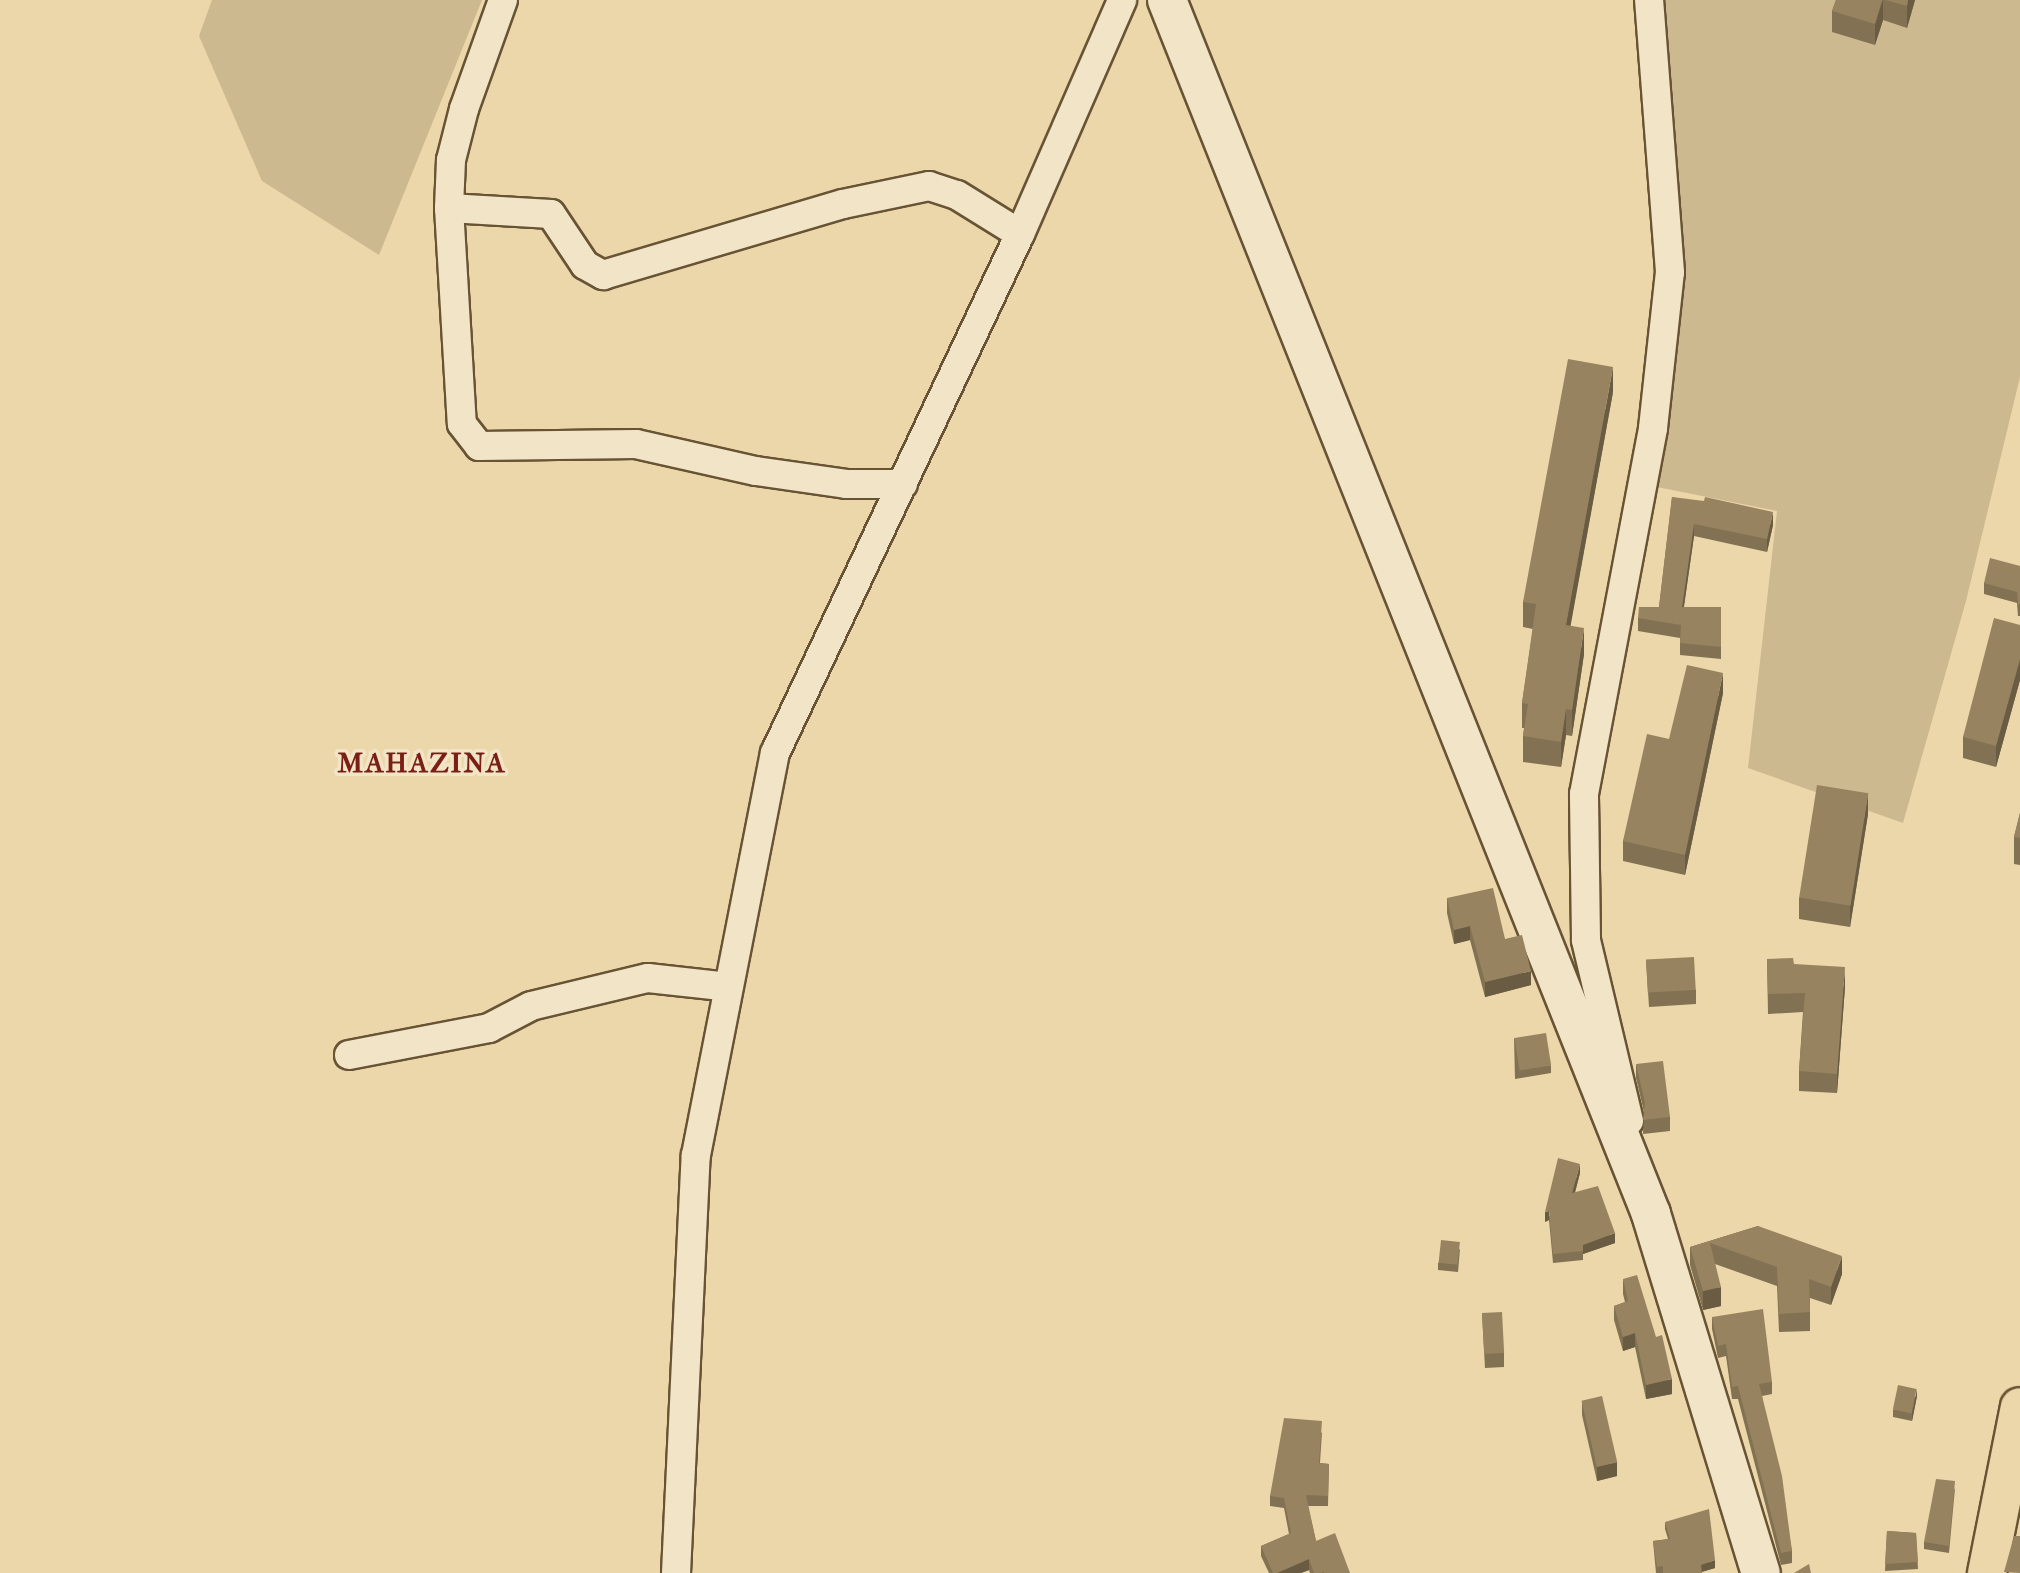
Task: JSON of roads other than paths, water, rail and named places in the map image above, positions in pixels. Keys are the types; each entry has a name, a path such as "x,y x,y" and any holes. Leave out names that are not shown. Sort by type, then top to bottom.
{"main road":[{"path":"1167,0 1651,1214 1761,1573"},
{"path":"1987,1573 2020,1407"}],"street":[{"path":"503,0 464,109 451,160 449,208 462,425 479,446 636,443 756,471 846,484 903,485"},
{"path":"676,1573 696,1155 775,753 1020,234 1122,0"},
{"path":"1649,0 1670,272 1653,428 1584,794 1586,940 1651,1214"},
{"path":"449,208 551,214 585,265 603,275 843,204 929,186 957,195 1020,234"},
{"path":"349,1055 489,1028 531,1006 648,978 729,987"}],"district":[{"name":"MAHAZINA","path":"422,763"}]}
